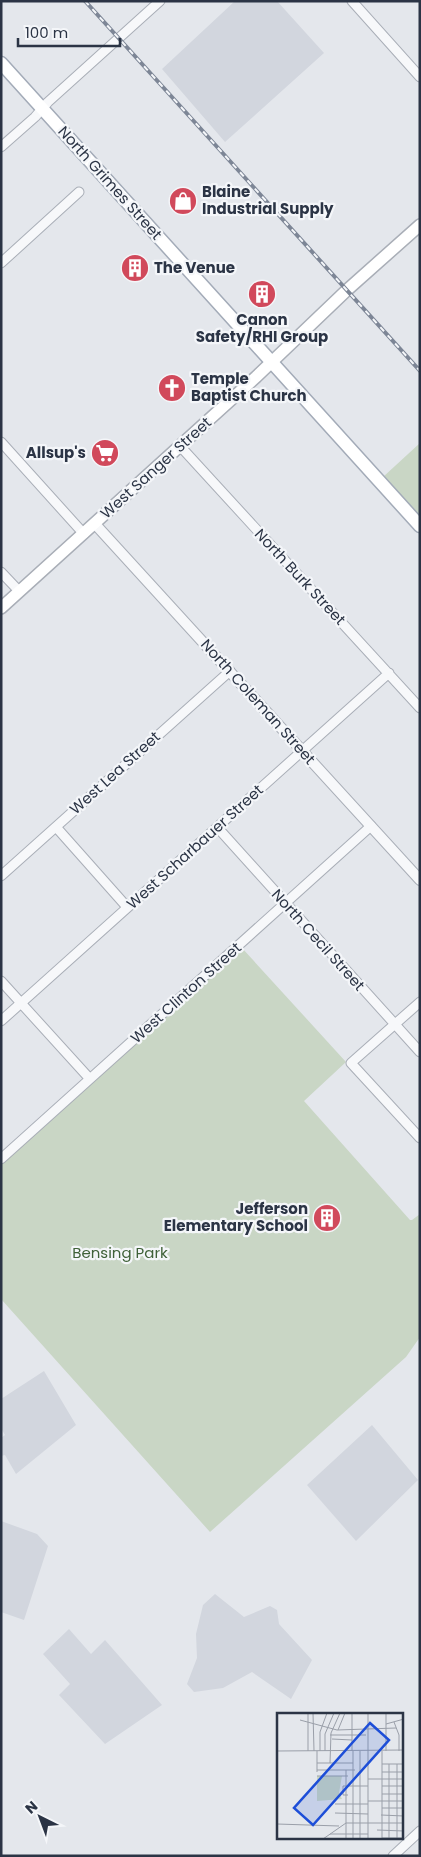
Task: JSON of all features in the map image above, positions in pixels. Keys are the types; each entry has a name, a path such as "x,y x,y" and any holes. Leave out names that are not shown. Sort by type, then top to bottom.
{"main road":[{"name":"North Grimes Street","path":"1,63 420,526"},
{"name":"West Sanger Street","path":"1,608 272,363 338,299 418,230"}],"street":[{"path":"1,147 160,1"},
{"path":"352,1 420,77"},
{"path":"1,263 79,192"},
{"path":"1,442 84,534"},
{"name":"North Burk Street","path":"180,446 420,708"},
{"name":"North Coleman Street","path":"95,524 420,880"},
{"path":"1,572 19,592"},
{"name":"West Lea Street","path":"1,876 230,671"},
{"name":"West Scharbauer Street","path":"1,1021 389,673"},
{"name":"West Clinton Street","path":"1,1159 371,826"},
{"path":"56,827 127,907"},
{"name":"North Cecil Street","path":"217,828 420,1052"},
{"path":"1,981 90,1079"},
{"path":"420,1002 352,1063 420,1138"},
{"path":"393,1856 420,1831"}],"shaded area":[{"path":"235,1 277,1 324,53 225,142 162,69"},
{"path":"44,1371 76,1425 16,1474 5,1455 1,1456 1,1438 5,1435 1,1428 1,1399"},
{"path":"372,1425 418,1480 356,1541 307,1485"},
{"path":"1,1521 37,1534 48,1546 24,1620 1,1612"},
{"path":"215,1594 244,1617 270,1606 277,1610 279,1624 312,1660 291,1699 252,1672 223,1688 194,1692 187,1684 197,1658 196,1634 203,1605"},
{"path":"69,1629 91,1654 105,1640 162,1705 105,1744 59,1695 70,1684 43,1654"}],"green space":[{"path":"420,443 420,518 383,477"},
{"name":"Bensing Park","path":"242,948 346,1062 304,1101 410,1220 420,1214 420,1337 406,1357 210,1532 1,1299 1,1165"}],"railway":[{"path":"85,1 420,371"}],"place":[{"name":"Blaine Industrial Supply","path":"183,201"},
{"name":"The Venue","path":"135,268"},
{"name":"Canon Safety/RHI Group","path":"262,294"},
{"name":"Temple Baptist Church","path":"172,388"},
{"name":"Allsup's","path":"105,453"},
{"name":"Jefferson Elementary School","path":"327,1218"}]}
